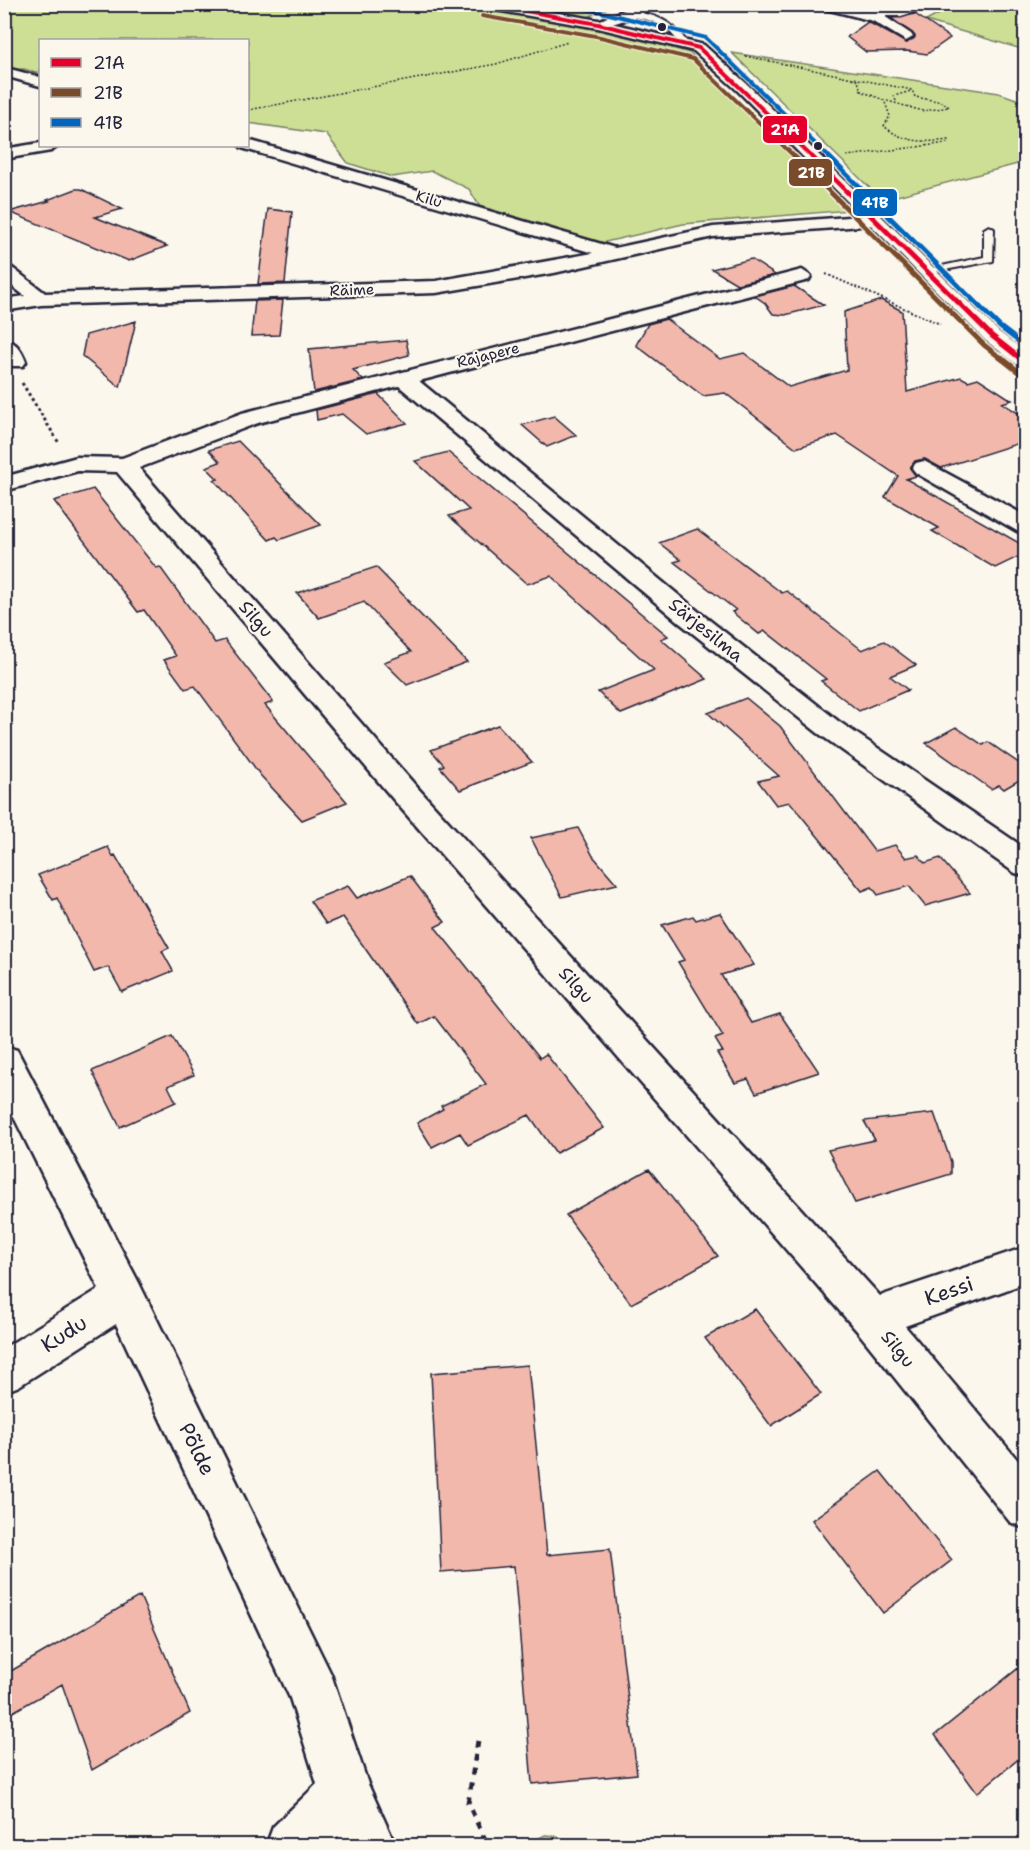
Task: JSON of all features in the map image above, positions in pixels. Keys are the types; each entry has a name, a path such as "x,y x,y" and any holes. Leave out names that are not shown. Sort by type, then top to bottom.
{"street":[{"path":"484,4 602,25 683,42 699,48 718,64 992,336 1026,362"},
{"path":"602,25 630,15 646,4"},
{"path":"812,4 862,13 886,22 906,37"},
{"path":"862,13 901,12 933,4"},
{"path":"1011,4 1026,9"},
{"path":"10,73 39,82"},
{"name":"Kilu","path":"249,145 611,253"},
{"path":"4,154 45,147"},
{"name":"Räime","path":"4,305 40,299 436,287 554,267 713,232 875,220"},
{"path":"4,271 40,299"},
{"name":"Rajapere","path":"4,484 77,464 124,465 165,452 250,418 401,377 802,276"},
{"name":"Särjesilma","path":"401,377 690,618 828,727 1026,865"},
{"path":"59,443 77,464"},
{"name":"Silgu","path":"124,465 404,792 873,1318 1026,1506"},
{"path":"924,468 1026,526"},
{"name":"Põlde","path":"4,1060 123,1296 314,1692 345,1792 370,1845"},
{"name":"Kessi","path":"873,1318 1026,1264"},
{"name":"Kudu","path":"4,1372 123,1296"},
{"path":"292,1845 345,1792"}],"lane":[{"path":"630,15 658,18 675,29 683,42"},
{"path":"927,272 989,259 989,229"}],"path":[{"path":"249,110 496,64 536,54 553,45 596,35 602,25"},
{"path":"740,55 773,59 912,90"},
{"path":"849,76 858,81 861,91 884,100 896,101 918,112 935,112 949,107 943,102 915,97 912,90"},
{"path":"896,101 894,96 912,90"},
{"path":"837,156 884,153 892,149 927,147 947,143 948,140 933,142 906,138 890,132 884,126 890,116 884,100"},
{"path":"802,276 830,275 949,328"},
{"path":"10,354 24,389 59,443"},
{"path":"478,1741 468,1803 488,1845"}],"green space":[{"path":"5,5 613,5 571,25 623,34 690,53 850,210 683,224 601,243 480,207 469,189 432,171 392,177 348,163 326,134 249,123 249,39 39,39 39,74 24,69 5,70"},
{"path":"956,5 990,5 1025,15 1025,50 926,21"},
{"path":"732,53 999,93 1025,102 1025,162 882,200"},
{"path":"545,1835 557,1836 574,1845 526,1845"}],"building":[{"path":"915,14 950,38 927,54 907,51 866,52 847,37 868,22 907,43 915,36 891,18"},
{"path":"81,189 122,209 95,217 167,246 129,261 9,212 49,201 47,200"},
{"path":"268,209 292,212 285,283 258,284"},
{"path":"751,259 775,275 737,284 712,269"},
{"path":"794,286 824,305 785,315 773,314 765,303 755,296"},
{"path":"283,300 279,335 251,336 255,301"},
{"path":"881,300 902,311 907,392 961,377 968,381 978,378 1012,400 1002,403 1026,418 1026,441 941,468 925,459 915,461 910,468 916,476 906,479 1026,547 1026,553 995,568 932,531 939,528 885,497 898,476 837,435 796,448 725,393 703,396 636,345 648,324 666,319 720,359 744,353 789,387 847,370 844,312"},
{"path":"136,321 120,387 82,356 86,335"},
{"path":"406,340 409,355 353,370 363,380 314,392 309,349"},
{"path":"378,394 407,423 366,434 342,414 317,420 316,410"},
{"path":"554,416 576,435 547,447 522,425"},
{"path":"238,441 321,525 279,540 276,537 269,540 214,480 218,479 206,467 220,462 209,450"},
{"path":"448,452 668,636 661,639 707,679 621,714 598,692 654,670 551,576 527,584 449,516 469,510 415,461"},
{"path":"93,489 156,568 160,567 215,643 225,640 273,702 265,705 347,802 302,820 261,776 195,686 185,689 164,660 176,656 144,610 138,612 54,501"},
{"path":"697,529 782,593 787,591 862,650 884,641 916,665 890,676 908,690 859,711 821,681 826,679 765,631 759,634 732,612 736,610 674,562 681,560 659,543"},
{"path":"376,567 467,662 407,685 384,662 411,652 364,602 319,618 297,593"},
{"path":"746,698 780,726 874,851 895,845 906,858 918,855 925,863 940,858 970,893 925,906 909,886 878,895 872,887 862,891 790,802 776,805 758,781 779,776 708,713"},
{"path":"498,725 532,762 460,790 440,767 444,765 431,750"},
{"path":"956,727 983,745 988,742 1026,768 1026,776 1004,789 999,785 991,789 926,743"},
{"path":"578,828 593,856 617,884 562,897 531,838"},
{"path":"108,847 113,856 115,855 169,948 162,951 173,971 122,992 108,967 94,972 57,898 53,900 38,875"},
{"path":"410,876 445,922 435,927 540,1058 546,1054 604,1128 556,1153 529,1115 468,1145 460,1133 432,1147 417,1123 443,1109 441,1106 486,1084 434,1016 418,1024 343,917 326,924 310,901 348,886 357,898"},
{"path":"720,913 754,965 721,975 751,1023 780,1014 819,1072 756,1093 748,1079 735,1083 717,1053 723,1052 715,1039 723,1036 678,962 684,960 662,925 693,916 696,920"},
{"path":"172,1036 194,1075 168,1086 176,1102 120,1127 92,1071"},
{"path":"934,1113 951,1162 951,1174 855,1203 828,1150 875,1140 864,1121"},
{"path":"649,1169 718,1256 631,1304 566,1215"},
{"path":"755,1309 821,1394 771,1426 705,1338"},
{"path":"528,1365 547,1555 610,1549 637,1774 532,1784 514,1566 441,1572 431,1373"},
{"path":"880,1471 952,1560 883,1613 812,1520"},
{"path":"140,1596 190,1713 92,1770 62,1684 4,1717 4,1675"},
{"path":"1026,1662 1026,1753 977,1793 935,1735"}],"transit line":[{"name":"21A","path":"487,4 598,24 699,48 743,88 992,336 1026,362"},
{"name":"41B","path":"556,4 601,12 706,38 751,79 1000,327 1026,347"},
{"name":"21B","path":"482,16 596,36 693,59 735,97 984,345 1019,372"}]}
